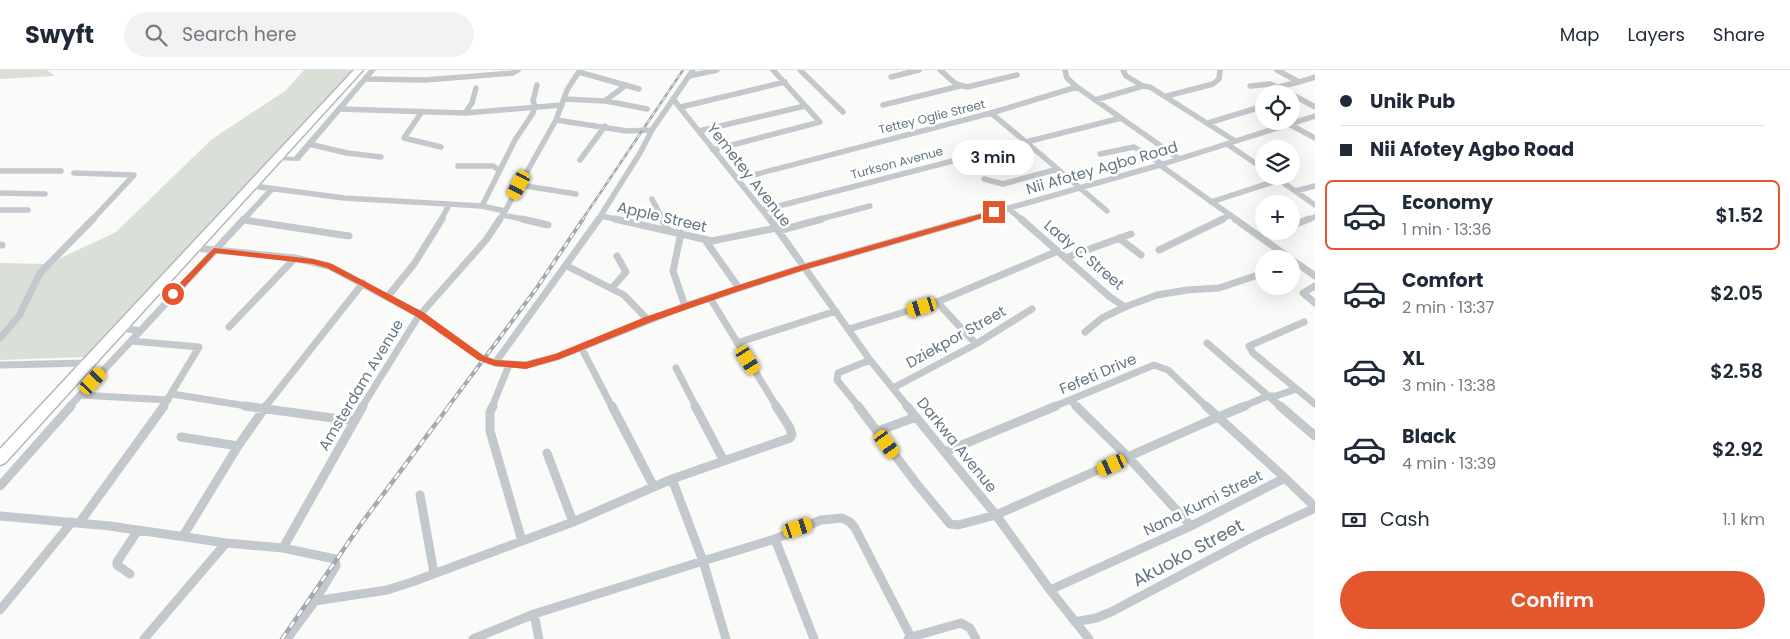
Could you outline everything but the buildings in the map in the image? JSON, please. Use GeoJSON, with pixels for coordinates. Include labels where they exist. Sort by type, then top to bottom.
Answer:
{"type":"FeatureCollection","features":[{"type":"Feature","properties":{"kind":"highway"},"geometry":{"type":"LineString","coordinates":[[0,459],[278,158],[362,75]]}},
{"type":"Feature","properties":{"kind":"street"},"geometry":{"type":"LineString","coordinates":[[278,158],[296,159],[339,109],[362,75],[372,70]]}},
{"type":"Feature","properties":{"kind":"street"},"geometry":{"type":"LineString","coordinates":[[362,75],[425,80],[513,73],[518,70]]}},
{"type":"Feature","properties":{"kind":"street"},"geometry":{"type":"LineString","coordinates":[[495,363],[567,266],[601,216],[652,130],[691,73],[717,70]]}},
{"type":"Feature","properties":{"kind":"street"},"geometry":{"type":"LineString","coordinates":[[713,150],[820,122],[773,70]]}},
{"type":"Feature","properties":{"kind":"street"},"geometry":{"type":"LineString","coordinates":[[800,70],[844,112]]}},
{"type":"Feature","properties":{"kind":"street"},"geometry":{"type":"LineString","coordinates":[[890,77],[919,70]]}},
{"type":"Feature","properties":{"kind":"street"},"geometry":{"type":"LineString","coordinates":[[941,70],[960,86],[972,89],[988,82],[1017,75]]}},
{"type":"Feature","properties":{"kind":"street"},"geometry":{"type":"LineString","coordinates":[[1065,70],[1068,80],[1178,158]]}},
{"type":"Feature","properties":{"kind":"street"},"geometry":{"type":"LineString","coordinates":[[1123,70],[1126,76],[1143,86]]}},
{"type":"Feature","properties":{"kind":"street"},"geometry":{"type":"LineString","coordinates":[[1167,96],[1213,84],[1220,79],[1220,70]]}},
{"type":"Feature","properties":{"kind":"street"},"geometry":{"type":"LineString","coordinates":[[1277,70],[1299,82]]}},
{"type":"Feature","properties":{"kind":"street"},"geometry":{"type":"LineString","coordinates":[[580,71],[639,89]]}},
{"type":"Feature","properties":{"kind":"street","name":"Amsterdam Avenue"},"geometry":{"type":"LineString","coordinates":[[284,548],[396,350],[420,314],[490,235],[504,213],[556,120],[567,90],[580,71]]}},
{"type":"Feature","properties":{"kind":"street"},"geometry":{"type":"LineString","coordinates":[[1286,85],[1315,77]]}},
{"type":"Feature","properties":{"kind":"street"},"geometry":{"type":"LineString","coordinates":[[681,107],[785,82]]}},
{"type":"Feature","properties":{"kind":"street"},"geometry":{"type":"LineString","coordinates":[[482,206],[514,140],[532,115],[537,85]]}},
{"type":"Feature","properties":{"kind":"street"},"geometry":{"type":"LineString","coordinates":[[606,101],[626,85]]}},
{"type":"Feature","properties":{"kind":"street"},"geometry":{"type":"LineString","coordinates":[[1260,85],[1273,85]]}},
{"type":"Feature","properties":{"kind":"street"},"geometry":{"type":"LineString","coordinates":[[883,105],[960,86]]}},
{"type":"Feature","properties":{"kind":"street"},"geometry":{"type":"LineString","coordinates":[[1095,100],[1143,86],[1152,87],[1235,141]]}},
{"type":"Feature","properties":{"kind":"street"},"geometry":{"type":"LineString","coordinates":[[1250,86],[1255,86]]}},
{"type":"Feature","properties":{"kind":"street","name":"Tettey Oglie Street"},"geometry":{"type":"LineString","coordinates":[[738,178],[991,113],[1077,87]]}},
{"type":"Feature","properties":{"kind":"street"},"geometry":{"type":"LineString","coordinates":[[465,113],[472,103],[476,88]]}},
{"type":"Feature","properties":{"kind":"street","name":"Yemetey Avenue"},"geometry":{"type":"LineString","coordinates":[[673,99],[763,210],[804,267]]}},
{"type":"Feature","properties":{"kind":"street"},"geometry":{"type":"LineString","coordinates":[[1300,99],[1315,107]]}},
{"type":"Feature","properties":{"kind":"street"},"geometry":{"type":"LineString","coordinates":[[339,109],[465,113],[563,102],[606,101],[647,109]]}},
{"type":"Feature","properties":{"kind":"street"},"geometry":{"type":"LineString","coordinates":[[699,132],[805,106]]}},
{"type":"Feature","properties":{"kind":"street"},"geometry":{"type":"LineString","coordinates":[[1208,123],[1255,109]]}},
{"type":"Feature","properties":{"kind":"street"},"geometry":{"type":"LineString","coordinates":[[421,113],[404,138],[440,147]]}},
{"type":"Feature","properties":{"kind":"street"},"geometry":{"type":"LineString","coordinates":[[991,113],[1108,211]]}},
{"type":"Feature","properties":{"kind":"street","name":"Nii Afotey Agbo Road"},"geometry":{"type":"LineString","coordinates":[[1300,121],[1315,116]]}},
{"type":"Feature","properties":{"kind":"street","name":"Turkson Avenue"},"geometry":{"type":"LineString","coordinates":[[763,210],[1120,118]]}},
{"type":"Feature","properties":{"kind":"street"},"geometry":{"type":"LineString","coordinates":[[556,120],[631,131],[652,130]]}},
{"type":"Feature","properties":{"kind":"street"},"geometry":{"type":"LineString","coordinates":[[580,160],[605,126]]}},
{"type":"Feature","properties":{"kind":"street","name":"Nii Afotey Agbo Road"},"geometry":{"type":"LineString","coordinates":[[195,248],[295,258],[329,266],[420,314],[481,358],[509,365],[536,364],[685,306],[804,267],[1161,165],[1270,130]]}},
{"type":"Feature","properties":{"kind":"street"},"geometry":{"type":"LineString","coordinates":[[1300,130],[1315,138]]}},
{"type":"Feature","properties":{"kind":"street"},"geometry":{"type":"LineString","coordinates":[[309,144],[333,150],[381,157]]}},
{"type":"Feature","properties":{"kind":"street"},"geometry":{"type":"LineString","coordinates":[[1226,144],[1255,163]]}},
{"type":"Feature","properties":{"kind":"street"},"geometry":{"type":"LineString","coordinates":[[1100,154],[1134,146],[1255,232]]}},
{"type":"Feature","properties":{"kind":"street"},"geometry":{"type":"LineString","coordinates":[[458,166],[493,166],[499,170]]}},
{"type":"Feature","properties":{"kind":"street"},"geometry":{"type":"LineString","coordinates":[[984,179],[1003,184],[1058,169]]}},
{"type":"Feature","properties":{"kind":"street"},"geometry":{"type":"LineString","coordinates":[[0,172],[61,171]]}},
{"type":"Feature","properties":{"kind":"street"},"geometry":{"type":"LineString","coordinates":[[0,338],[19,316],[40,273],[77,237],[134,175],[74,174]]}},
{"type":"Feature","properties":{"kind":"street"},"geometry":{"type":"LineString","coordinates":[[519,185],[576,194]]}},
{"type":"Feature","properties":{"kind":"street"},"geometry":{"type":"LineString","coordinates":[[1211,202],[1257,185]]}},
{"type":"Feature","properties":{"kind":"street"},"geometry":{"type":"LineString","coordinates":[[1287,185],[1315,204]]}},
{"type":"Feature","properties":{"kind":"street"},"geometry":{"type":"LineString","coordinates":[[253,186],[344,198],[482,206],[548,225]]}},
{"type":"Feature","properties":{"kind":"street"},"geometry":{"type":"LineString","coordinates":[[1295,190],[1315,186]]}},
{"type":"Feature","properties":{"kind":"street"},"geometry":{"type":"LineString","coordinates":[[0,486],[80,395],[272,189]]}},
{"type":"Feature","properties":{"kind":"street"},"geometry":{"type":"LineString","coordinates":[[0,193],[45,194]]}},
{"type":"Feature","properties":{"kind":"street"},"geometry":{"type":"LineString","coordinates":[[652,198],[668,230]]}},
{"type":"Feature","properties":{"kind":"street"},"geometry":{"type":"LineString","coordinates":[[388,296],[403,279],[426,246],[449,205]]}},
{"type":"Feature","properties":{"kind":"street","name":"Apple Street"},"geometry":{"type":"LineString","coordinates":[[601,216],[705,240],[729,239],[777,230],[870,206]]}},
{"type":"Feature","properties":{"kind":"street","name":"Lady C Street"},"geometry":{"type":"LineString","coordinates":[[1008,208],[1125,307],[1157,295],[1187,290],[1219,288],[1255,276]]}},
{"type":"Feature","properties":{"kind":"street"},"geometry":{"type":"LineString","coordinates":[[0,210],[28,210]]}},
{"type":"Feature","properties":{"kind":"street"},"geometry":{"type":"LineString","coordinates":[[1159,250],[1231,215]]}},
{"type":"Feature","properties":{"kind":"street"},"geometry":{"type":"LineString","coordinates":[[1300,223],[1315,217]]}},
{"type":"Feature","properties":{"kind":"street"},"geometry":{"type":"LineString","coordinates":[[244,220],[349,236]]}},
{"type":"Feature","properties":{"kind":"street"},"geometry":{"type":"LineString","coordinates":[[681,233],[673,271],[685,306]]}},
{"type":"Feature","properties":{"kind":"street"},"geometry":{"type":"LineString","coordinates":[[1065,258],[1131,234]]}},
{"type":"Feature","properties":{"kind":"street"},"geometry":{"type":"LineString","coordinates":[[1119,238],[1141,255]]}},
{"type":"Feature","properties":{"kind":"street"},"geometry":{"type":"LineString","coordinates":[[705,240],[739,288]]}},
{"type":"Feature","properties":{"kind":"street"},"geometry":{"type":"LineString","coordinates":[[1266,240],[1278,250]]}},
{"type":"Feature","properties":{"kind":"street"},"geometry":{"type":"LineString","coordinates":[[849,329],[937,302],[1058,251]]}},
{"type":"Feature","properties":{"kind":"street"},"geometry":{"type":"LineString","coordinates":[[612,288],[626,272],[617,256]]}},
{"type":"Feature","properties":{"kind":"street"},"geometry":{"type":"LineString","coordinates":[[228,327],[295,258]]}},
{"type":"Feature","properties":{"kind":"street"},"geometry":{"type":"LineString","coordinates":[[567,266],[630,299],[648,320]]}},
{"type":"Feature","properties":{"kind":"street"},"geometry":{"type":"LineString","coordinates":[[1300,266],[1314,275]]}},
{"type":"Feature","properties":{"kind":"street","name":"Darkwa Avenue"},"geometry":{"type":"LineString","coordinates":[[804,267],[870,360],[996,515],[1050,590],[1089,639]]}},
{"type":"Feature","properties":{"kind":"street"},"geometry":{"type":"LineString","coordinates":[[183,536],[238,446],[264,408],[363,283]]}},
{"type":"Feature","properties":{"kind":"street"},"geometry":{"type":"LineString","coordinates":[[1315,286],[1303,292],[1315,303]]}},
{"type":"Feature","properties":{"kind":"street"},"geometry":{"type":"LineString","coordinates":[[315,601],[387,590],[573,522],[672,480],[790,438],[792,435],[790,428],[710,298]]}},
{"type":"Feature","properties":{"kind":"street"},"geometry":{"type":"LineString","coordinates":[[937,302],[976,344]]}},
{"type":"Feature","properties":{"kind":"street"},"geometry":{"type":"LineString","coordinates":[[142,306],[159,309]]}},
{"type":"Feature","properties":{"kind":"street"},"geometry":{"type":"LineString","coordinates":[[1085,332],[1102,318],[1125,307]]}},
{"type":"Feature","properties":{"kind":"street","name":"Dziekpor Street"},"geometry":{"type":"LineString","coordinates":[[893,388],[976,344],[1032,309]]}},
{"type":"Feature","properties":{"kind":"street"},"geometry":{"type":"LineString","coordinates":[[737,343],[836,311]]}},
{"type":"Feature","properties":{"kind":"street"},"geometry":{"type":"LineString","coordinates":[[1304,322],[1250,346],[1253,352],[1315,404]]}},
{"type":"Feature","properties":{"kind":"street"},"geometry":{"type":"LineString","coordinates":[[122,328],[140,331]]}},
{"type":"Feature","properties":{"kind":"street"},"geometry":{"type":"LineString","coordinates":[[0,610],[76,522],[170,397],[199,346],[131,341]]}},
{"type":"Feature","properties":{"kind":"street"},"geometry":{"type":"LineString","coordinates":[[1207,343],[1315,436]]}},
{"type":"Feature","properties":{"kind":"street"},"geometry":{"type":"LineString","coordinates":[[581,348],[654,487]]}},
{"type":"Feature","properties":{"kind":"street"},"geometry":{"type":"LineString","coordinates":[[870,360],[838,373],[836,377],[916,484],[950,524],[958,525],[996,515],[1268,396],[1276,396],[1296,389]]}},
{"type":"Feature","properties":{"kind":"street"},"geometry":{"type":"LineString","coordinates":[[0,365],[87,363]]}},
{"type":"Feature","properties":{"kind":"street"},"geometry":{"type":"LineString","coordinates":[[509,365],[490,412],[490,431],[522,541]]}},
{"type":"Feature","properties":{"kind":"street","name":"Fefeti Drive"},"geometry":{"type":"LineString","coordinates":[[946,452],[1154,365],[1168,370],[1218,417]]}},
{"type":"Feature","properties":{"kind":"street"},"geometry":{"type":"LineString","coordinates":[[676,368],[724,461]]}},
{"type":"Feature","properties":{"kind":"street"},"geometry":{"type":"LineString","coordinates":[[80,395],[170,397],[264,408],[303,416],[355,421]]}},
{"type":"Feature","properties":{"kind":"street"},"geometry":{"type":"LineString","coordinates":[[1070,400],[1129,458],[1191,526]]}},
{"type":"Feature","properties":{"kind":"street"},"geometry":{"type":"LineString","coordinates":[[878,431],[916,416]]}},
{"type":"Feature","properties":{"kind":"street","name":"Nana Kumi Street"},"geometry":{"type":"LineString","coordinates":[[1050,590],[1191,526],[1285,478],[1218,417]]}},
{"type":"Feature","properties":{"kind":"street"},"geometry":{"type":"LineString","coordinates":[[180,437],[238,446]]}},
{"type":"Feature","properties":{"kind":"street"},"geometry":{"type":"LineString","coordinates":[[548,453],[573,522]]}},
{"type":"Feature","properties":{"kind":"street"},"geometry":{"type":"LineString","coordinates":[[1285,478],[1315,507]]}},
{"type":"Feature","properties":{"kind":"street"},"geometry":{"type":"LineString","coordinates":[[672,480],[703,561],[726,639]]}},
{"type":"Feature","properties":{"kind":"street"},"geometry":{"type":"LineString","coordinates":[[420,494],[434,573]]}},
{"type":"Feature","properties":{"kind":"street","name":"Akuoko Street"},"geometry":{"type":"LineString","coordinates":[[1075,622],[1096,618],[1110,612],[1315,507]]}},
{"type":"Feature","properties":{"kind":"street"},"geometry":{"type":"LineString","coordinates":[[0,516],[76,522],[226,543],[284,548],[335,559],[336,566],[315,601],[287,639]]}},
{"type":"Feature","properties":{"kind":"street"},"geometry":{"type":"LineString","coordinates":[[473,639],[534,614],[775,539],[821,520],[842,518],[850,522],[855,528],[910,638],[961,623],[970,628],[976,639]]}},
{"type":"Feature","properties":{"kind":"street"},"geometry":{"type":"LineString","coordinates":[[130,574],[118,565],[117,562],[138,530]]}},
{"type":"Feature","properties":{"kind":"street"},"geometry":{"type":"LineString","coordinates":[[775,539],[814,639]]}},
{"type":"Feature","properties":{"kind":"street"},"geometry":{"type":"LineString","coordinates":[[144,639],[226,543]]}},
{"type":"Feature","properties":{"kind":"street"},"geometry":{"type":"LineString","coordinates":[[534,614],[539,639]]}},
{"type":"Feature","properties":{"kind":"shaded area"},"geometry":{"type":"Polygon","coordinates":[[[0,70],[47,70],[55,76],[0,79],[0,70]]]}},
{"type":"Feature","properties":{"kind":"shaded area"},"geometry":{"type":"Polygon","coordinates":[[[304,70],[353,70],[85,357],[0,360],[0,263],[48,264],[116,232],[212,139],[285,91],[304,70]]]}},
{"type":"Feature","properties":{"kind":"railway"},"geometry":{"type":"LineString","coordinates":[[582,220],[683,70]]}},
{"type":"Feature","properties":{"kind":"railway"},"geometry":{"type":"LineString","coordinates":[[448,407],[536,289],[583,219]]}},
{"type":"Feature","properties":{"kind":"railway"},"geometry":{"type":"LineString","coordinates":[[282,639],[361,524],[449,406]]}},
{"type":"Feature","properties":{"kind":"route"},"geometry":{"type":"LineString","coordinates":[[173,294],[214,250],[313,261],[329,266],[420,314],[481,358],[495,363],[526,366],[581,348],[648,320],[739,288],[804,267],[994,212]]}}]}
